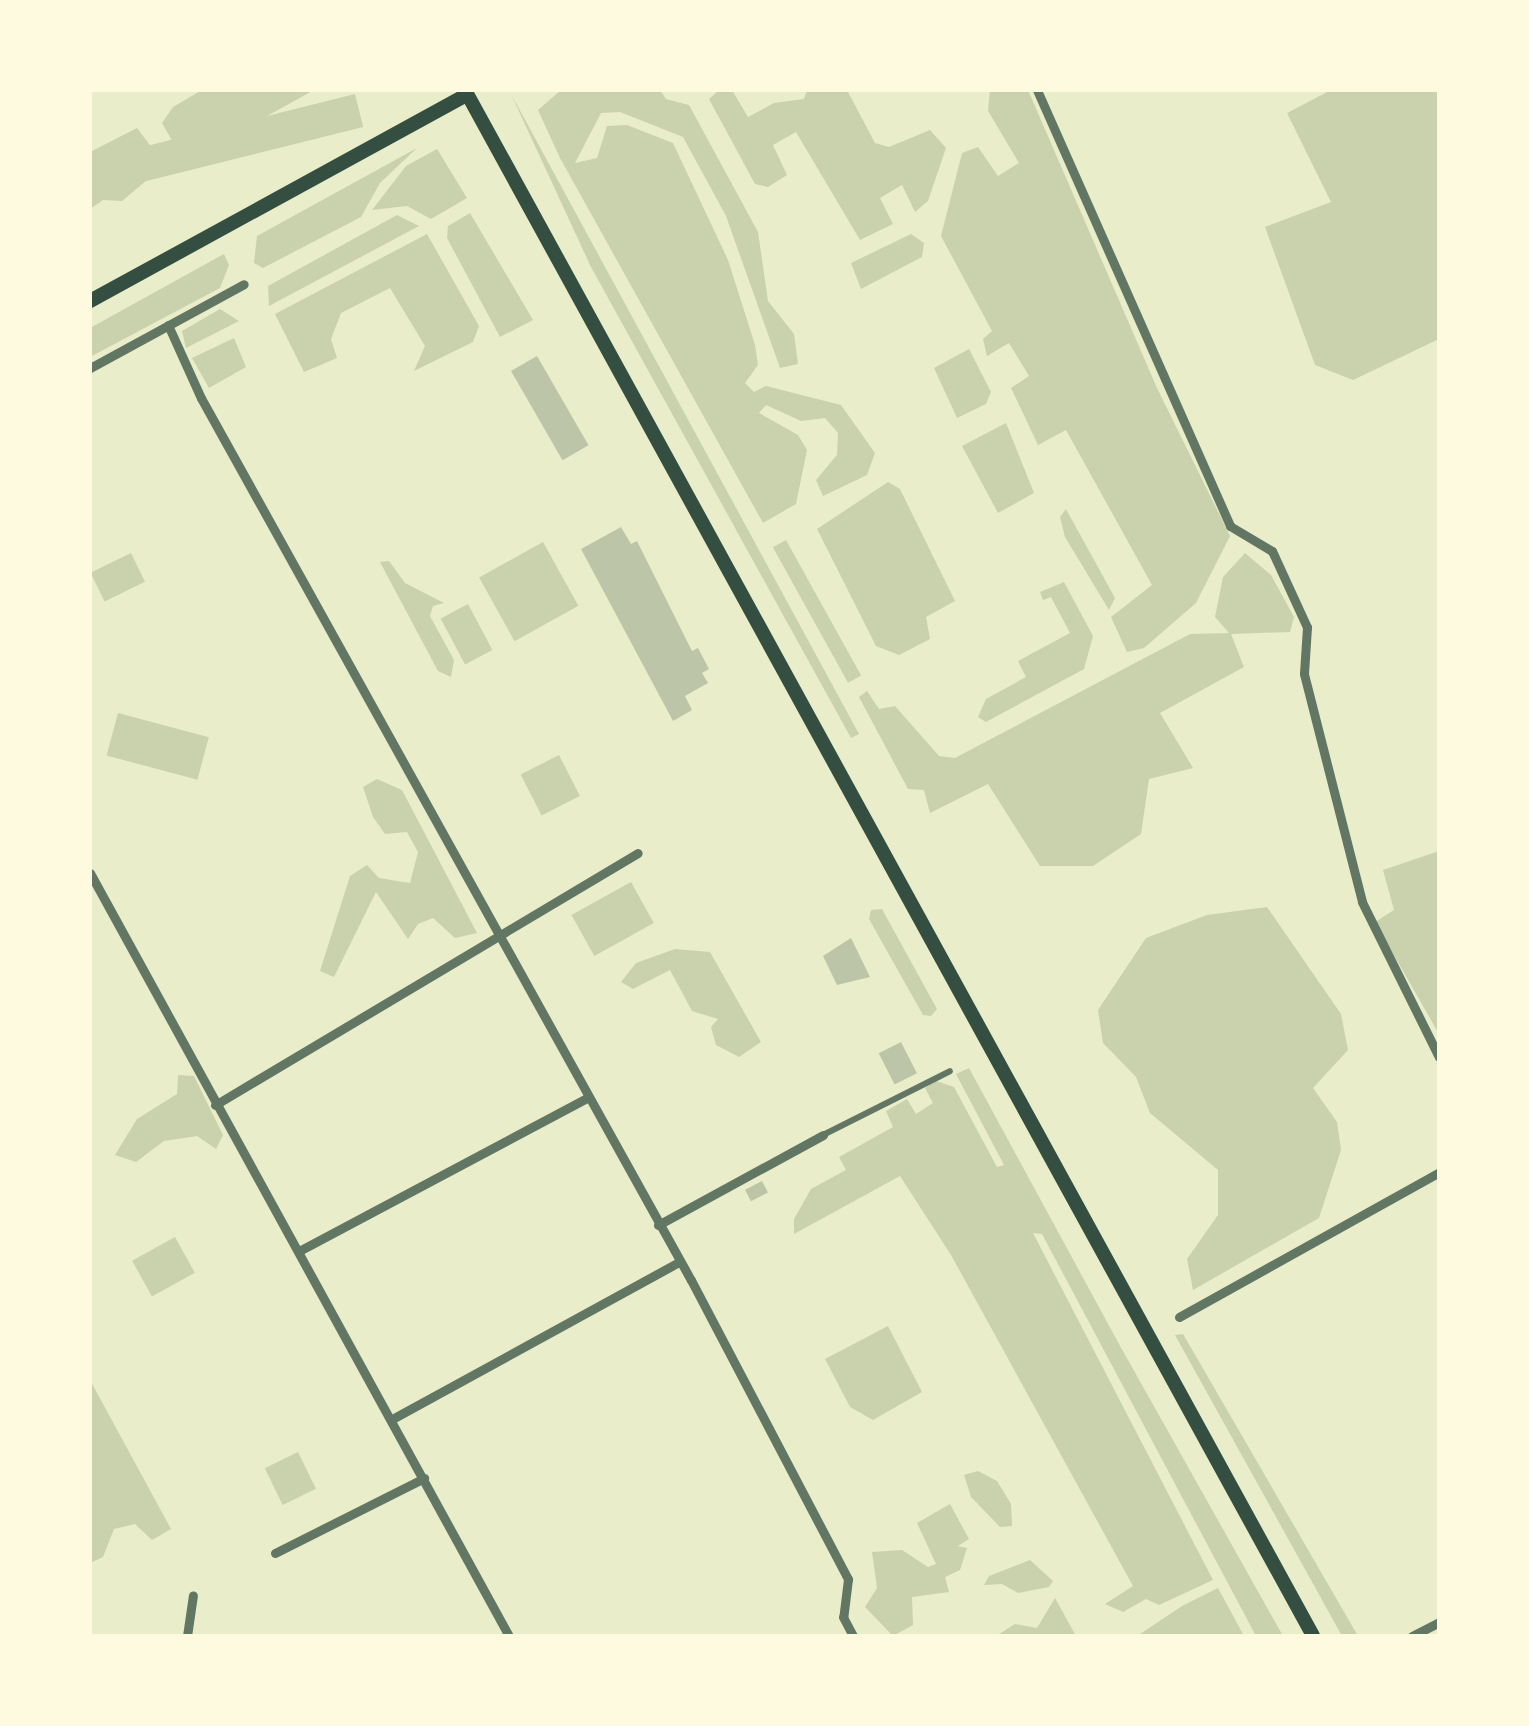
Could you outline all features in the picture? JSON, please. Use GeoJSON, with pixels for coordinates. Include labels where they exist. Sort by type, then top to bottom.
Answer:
{"type":"FeatureCollection","features":[{"type":"Feature","properties":{"kind":"main road"},"geometry":{"type":"LineString","coordinates":[[90,301],[470,92],[1313,1636]]}},
{"type":"Feature","properties":{"kind":"street"},"geometry":{"type":"LineString","coordinates":[[1037,90],[1230,526],[1272,552],[1308,627],[1304,674],[1362,902],[1439,1057]]}},
{"type":"Feature","properties":{"kind":"street"},"geometry":{"type":"LineString","coordinates":[[90,368],[244,284]]}},
{"type":"Feature","properties":{"kind":"street"},"geometry":{"type":"LineString","coordinates":[[168,325],[204,405],[679,1262],[848,1580],[843,1618],[853,1636]]}},
{"type":"Feature","properties":{"kind":"street"},"geometry":{"type":"LineString","coordinates":[[215,1105],[638,853]]}},
{"type":"Feature","properties":{"kind":"street"},"geometry":{"type":"LineString","coordinates":[[90,873],[215,1105],[394,1418],[509,1636]]}},
{"type":"Feature","properties":{"kind":"street"},"geometry":{"type":"LineString","coordinates":[[658,1224],[950,1071]]}},
{"type":"Feature","properties":{"kind":"street"},"geometry":{"type":"LineString","coordinates":[[299,1251],[586,1098]]}},
{"type":"Feature","properties":{"kind":"street"},"geometry":{"type":"LineString","coordinates":[[1179,1316],[1439,1172]]}},
{"type":"Feature","properties":{"kind":"street"},"geometry":{"type":"LineString","coordinates":[[394,1418],[679,1262]]}},
{"type":"Feature","properties":{"kind":"street"},"geometry":{"type":"LineString","coordinates":[[275,1553],[424,1478]]}},
{"type":"Feature","properties":{"kind":"street"},"geometry":{"type":"LineString","coordinates":[[188,1636],[193,1595]]}},
{"type":"Feature","properties":{"kind":"street"},"geometry":{"type":"LineString","coordinates":[[1412,1636],[1439,1622]]}},
{"type":"Feature","properties":{"kind":"green space"},"geometry":{"type":"Polygon","coordinates":[[[202,90],[314,90],[211,147],[193,136],[174,144],[162,123],[173,107],[202,90]]]}},
{"type":"Feature","properties":{"kind":"green space"},"geometry":{"type":"Polygon","coordinates":[[[561,90],[660,90],[666,99],[689,105],[758,232],[768,301],[794,334],[798,364],[780,368],[726,216],[683,137],[620,112],[601,113],[575,163],[597,158],[607,126],[627,125],[673,143],[728,260],[755,345],[758,365],[745,383],[754,392],[766,386],[841,405],[875,453],[867,475],[823,496],[816,480],[837,455],[838,433],[825,418],[801,421],[766,405],[759,413],[798,435],[807,450],[796,504],[763,523],[560,158],[538,110],[561,90]]]}},
{"type":"Feature","properties":{"kind":"green space"},"geometry":{"type":"Polygon","coordinates":[[[719,90],[732,90],[748,117],[774,103],[804,99],[807,90],[847,90],[875,143],[889,147],[930,130],[946,148],[928,201],[915,212],[902,185],[880,198],[893,224],[860,240],[796,132],[773,145],[787,175],[768,187],[755,184],[709,99],[719,90]]]}},
{"type":"Feature","properties":{"kind":"green space"},"geometry":{"type":"Polygon","coordinates":[[[990,90],[1028,90],[1157,388],[1230,536],[1196,603],[1144,648],[1127,652],[1111,617],[1152,585],[1066,430],[1038,445],[1011,388],[1029,376],[1009,343],[987,356],[983,339],[992,331],[941,236],[962,153],[978,147],[998,176],[1019,163],[988,111],[990,90]]]}},
{"type":"Feature","properties":{"kind":"green space"},"geometry":{"type":"Polygon","coordinates":[[[1331,90],[1439,90],[1439,339],[1353,380],[1315,365],[1265,227],[1331,202],[1287,113],[1331,90]]]}},
{"type":"Feature","properties":{"kind":"green space"},"geometry":{"type":"Polygon","coordinates":[[[355,94],[363,127],[90,195],[90,160],[355,94]]]}},
{"type":"Feature","properties":{"kind":"green space"},"geometry":{"type":"Polygon","coordinates":[[[511,94],[859,734],[851,738],[591,267],[511,94]]]}},
{"type":"Feature","properties":{"kind":"green space"},"geometry":{"type":"Polygon","coordinates":[[[137,128],[165,165],[122,201],[103,200],[90,209],[90,152],[137,128]]]}},
{"type":"Feature","properties":{"kind":"green space"},"geometry":{"type":"Polygon","coordinates":[[[417,148],[380,183],[361,217],[263,268],[254,263],[257,236],[417,148]]]}},
{"type":"Feature","properties":{"kind":"green space"},"geometry":{"type":"Polygon","coordinates":[[[437,149],[467,198],[431,219],[407,206],[372,210],[406,166],[437,149]]]}},
{"type":"Feature","properties":{"kind":"green space"},"geometry":{"type":"Polygon","coordinates":[[[470,213],[533,320],[500,337],[447,238],[448,226],[470,213]]]}},
{"type":"Feature","properties":{"kind":"green space"},"geometry":{"type":"Polygon","coordinates":[[[397,215],[419,226],[269,306],[268,286],[397,215]]]}},
{"type":"Feature","properties":{"kind":"green space"},"geometry":{"type":"Polygon","coordinates":[[[427,234],[479,326],[473,342],[414,371],[425,346],[390,288],[341,313],[331,339],[337,358],[304,372],[275,314],[427,234]]]}},
{"type":"Feature","properties":{"kind":"green space"},"geometry":{"type":"Polygon","coordinates":[[[911,234],[924,243],[922,257],[861,289],[851,263],[911,234]]]}},
{"type":"Feature","properties":{"kind":"green space"},"geometry":{"type":"Polygon","coordinates":[[[224,254],[229,265],[220,288],[90,357],[90,328],[224,254]]]}},
{"type":"Feature","properties":{"kind":"green space"},"geometry":{"type":"Polygon","coordinates":[[[220,309],[239,321],[186,348],[182,331],[220,309]]]}},
{"type":"Feature","properties":{"kind":"green space"},"geometry":{"type":"Polygon","coordinates":[[[234,338],[246,367],[209,388],[192,358],[234,338]]]}},
{"type":"Feature","properties":{"kind":"green space"},"geometry":{"type":"Polygon","coordinates":[[[969,349],[991,392],[986,404],[957,418],[934,368],[969,349]]]}},
{"type":"Feature","properties":{"kind":"green space"},"geometry":{"type":"Polygon","coordinates":[[[1006,423],[1034,493],[998,513],[962,446],[1006,423]]]}},
{"type":"Feature","properties":{"kind":"green space"},"geometry":{"type":"Polygon","coordinates":[[[888,482],[900,489],[955,601],[926,617],[930,639],[899,655],[876,646],[817,529],[888,482]]]}},
{"type":"Feature","properties":{"kind":"green space"},"geometry":{"type":"Polygon","coordinates":[[[1066,509],[1115,598],[1109,610],[1065,537],[1060,517],[1066,509]]]}},
{"type":"Feature","properties":{"kind":"green space"},"geometry":{"type":"Polygon","coordinates":[[[786,540],[861,676],[848,683],[773,547],[786,540]]]}},
{"type":"Feature","properties":{"kind":"green space"},"geometry":{"type":"Polygon","coordinates":[[[543,542],[578,606],[515,641],[479,577],[543,542]]]}},
{"type":"Feature","properties":{"kind":"green space"},"geometry":{"type":"Polygon","coordinates":[[[131,553],[145,582],[105,601],[91,573],[131,553]]]}},
{"type":"Feature","properties":{"kind":"green space"},"geometry":{"type":"Polygon","coordinates":[[[1245,553],[1271,575],[1294,617],[1290,632],[1231,634],[1244,667],[1160,713],[1193,768],[1149,779],[1141,834],[1093,866],[1040,866],[988,784],[930,813],[924,790],[908,789],[859,697],[867,691],[879,709],[895,706],[939,756],[955,758],[1190,634],[1229,633],[1215,617],[1223,577],[1245,553]]]}},
{"type":"Feature","properties":{"kind":"green space"},"geometry":{"type":"Polygon","coordinates":[[[389,561],[405,583],[444,603],[433,606],[430,616],[454,660],[451,677],[438,671],[380,562],[389,561]]]}},
{"type":"Feature","properties":{"kind":"green space"},"geometry":{"type":"Polygon","coordinates":[[[1064,582],[1093,636],[1084,669],[986,722],[978,717],[986,699],[1026,677],[1018,661],[1070,633],[1051,597],[1043,600],[1040,592],[1064,582]]]}},
{"type":"Feature","properties":{"kind":"green space"},"geometry":{"type":"Polygon","coordinates":[[[468,604],[492,650],[465,664],[441,619],[468,604]]]}},
{"type":"Feature","properties":{"kind":"green space"},"geometry":{"type":"Polygon","coordinates":[[[118,713],[209,737],[197,780],[107,756],[118,713]]]}},
{"type":"Feature","properties":{"kind":"green space"},"geometry":{"type":"Polygon","coordinates":[[[559,755],[580,796],[542,816],[521,775],[559,755]]]}},
{"type":"Feature","properties":{"kind":"green space"},"geometry":{"type":"Polygon","coordinates":[[[377,779],[402,790],[477,933],[455,938],[433,918],[418,924],[408,939],[376,892],[334,977],[320,971],[350,876],[367,865],[379,878],[410,883],[418,852],[407,832],[385,834],[373,817],[363,787],[377,779]]]}},
{"type":"Feature","properties":{"kind":"green space"},"geometry":{"type":"Polygon","coordinates":[[[1439,851],[1439,1034],[1375,922],[1394,910],[1383,870],[1439,851]]]}},
{"type":"Feature","properties":{"kind":"green space"},"geometry":{"type":"Polygon","coordinates":[[[631,882],[654,923],[594,956],[572,915],[631,882]]]}},
{"type":"Feature","properties":{"kind":"green space"},"geometry":{"type":"Polygon","coordinates":[[[1267,907],[1341,1014],[1348,1050],[1313,1088],[1337,1122],[1341,1150],[1319,1218],[1193,1290],[1187,1259],[1218,1215],[1218,1170],[1150,1113],[1136,1077],[1103,1043],[1098,1010],[1146,938],[1207,915],[1267,907]]]}},
{"type":"Feature","properties":{"kind":"green space"},"geometry":{"type":"Polygon","coordinates":[[[882,909],[937,1009],[931,1016],[923,1015],[869,919],[871,910],[882,909]]]}},
{"type":"Feature","properties":{"kind":"green space"},"geometry":{"type":"Polygon","coordinates":[[[675,949],[710,952],[761,1042],[739,1057],[716,1045],[711,1027],[718,1019],[692,1011],[670,970],[633,989],[621,982],[636,963],[675,949]]]}},
{"type":"Feature","properties":{"kind":"green space"},"geometry":{"type":"Polygon","coordinates":[[[969,1068],[1283,1636],[1256,1636],[1042,1234],[1033,1233],[1213,1580],[1159,1605],[1146,1599],[1123,1612],[1105,1604],[1133,1586],[951,1255],[900,1176],[794,1234],[794,1219],[811,1189],[846,1170],[839,1157],[893,1127],[886,1111],[907,1099],[916,1114],[933,1103],[925,1088],[936,1081],[954,1087],[997,1167],[1004,1165],[956,1074],[969,1068]]]}},
{"type":"Feature","properties":{"kind":"green space"},"geometry":{"type":"Polygon","coordinates":[[[178,1075],[194,1076],[223,1135],[216,1149],[197,1136],[164,1141],[136,1162],[115,1155],[137,1119],[177,1094],[178,1075]]]}},
{"type":"Feature","properties":{"kind":"green space"},"geometry":{"type":"Polygon","coordinates":[[[175,1237],[195,1273],[152,1297],[132,1261],[175,1237]]]}},
{"type":"Feature","properties":{"kind":"green space"},"geometry":{"type":"Polygon","coordinates":[[[888,1326],[922,1392],[873,1420],[850,1407],[825,1359],[888,1326]]]}},
{"type":"Feature","properties":{"kind":"green space"},"geometry":{"type":"Polygon","coordinates":[[[1183,1334],[1358,1636],[1342,1636],[1175,1335],[1183,1334]]]}},
{"type":"Feature","properties":{"kind":"green space"},"geometry":{"type":"Polygon","coordinates":[[[90,1380],[171,1529],[152,1540],[135,1524],[114,1529],[103,1557],[90,1563],[90,1380]]]}},
{"type":"Feature","properties":{"kind":"green space"},"geometry":{"type":"Polygon","coordinates":[[[298,1452],[316,1489],[283,1505],[265,1468],[298,1452]]]}},
{"type":"Feature","properties":{"kind":"green space"},"geometry":{"type":"Polygon","coordinates":[[[978,1471],[997,1481],[1011,1504],[1012,1526],[1000,1527],[971,1497],[964,1475],[978,1471]]]}},
{"type":"Feature","properties":{"kind":"green space"},"geometry":{"type":"Polygon","coordinates":[[[950,1504],[969,1539],[958,1546],[967,1548],[960,1570],[945,1577],[949,1592],[912,1597],[913,1625],[893,1636],[865,1607],[877,1588],[872,1552],[902,1550],[928,1567],[936,1564],[917,1523],[950,1504]]]}},
{"type":"Feature","properties":{"kind":"green space"},"geometry":{"type":"Polygon","coordinates":[[[1030,1560],[1053,1581],[1049,1587],[1018,1593],[1002,1584],[984,1585],[989,1576],[1030,1560]]]}},
{"type":"Feature","properties":{"kind":"green space"},"geometry":{"type":"Polygon","coordinates":[[[1218,1588],[1244,1636],[1137,1636],[1182,1606],[1218,1588]]]}},
{"type":"Feature","properties":{"kind":"green space"},"geometry":{"type":"Polygon","coordinates":[[[1055,1598],[1076,1636],[996,1636],[1015,1624],[1037,1628],[1055,1598]]]}},
{"type":"Feature","properties":{"kind":"building"},"geometry":{"type":"Polygon","coordinates":[[[537,356],[588,445],[563,460],[511,371],[537,356]]]}},
{"type":"Feature","properties":{"kind":"building"},"geometry":{"type":"Polygon","coordinates":[[[621,527],[631,544],[637,541],[692,651],[698,648],[709,669],[702,673],[708,683],[685,696],[692,710],[673,721],[581,549],[621,527]]]}},
{"type":"Feature","properties":{"kind":"building"},"geometry":{"type":"Polygon","coordinates":[[[851,938],[870,977],[837,985],[823,956],[851,938]]]}},
{"type":"Feature","properties":{"kind":"building"},"geometry":{"type":"Polygon","coordinates":[[[901,1042],[917,1073],[895,1085],[879,1053],[901,1042]]]}},
{"type":"Feature","properties":{"kind":"building"},"geometry":{"type":"Polygon","coordinates":[[[762,1181],[768,1193],[751,1201],[745,1190],[762,1181]]]}}]}
